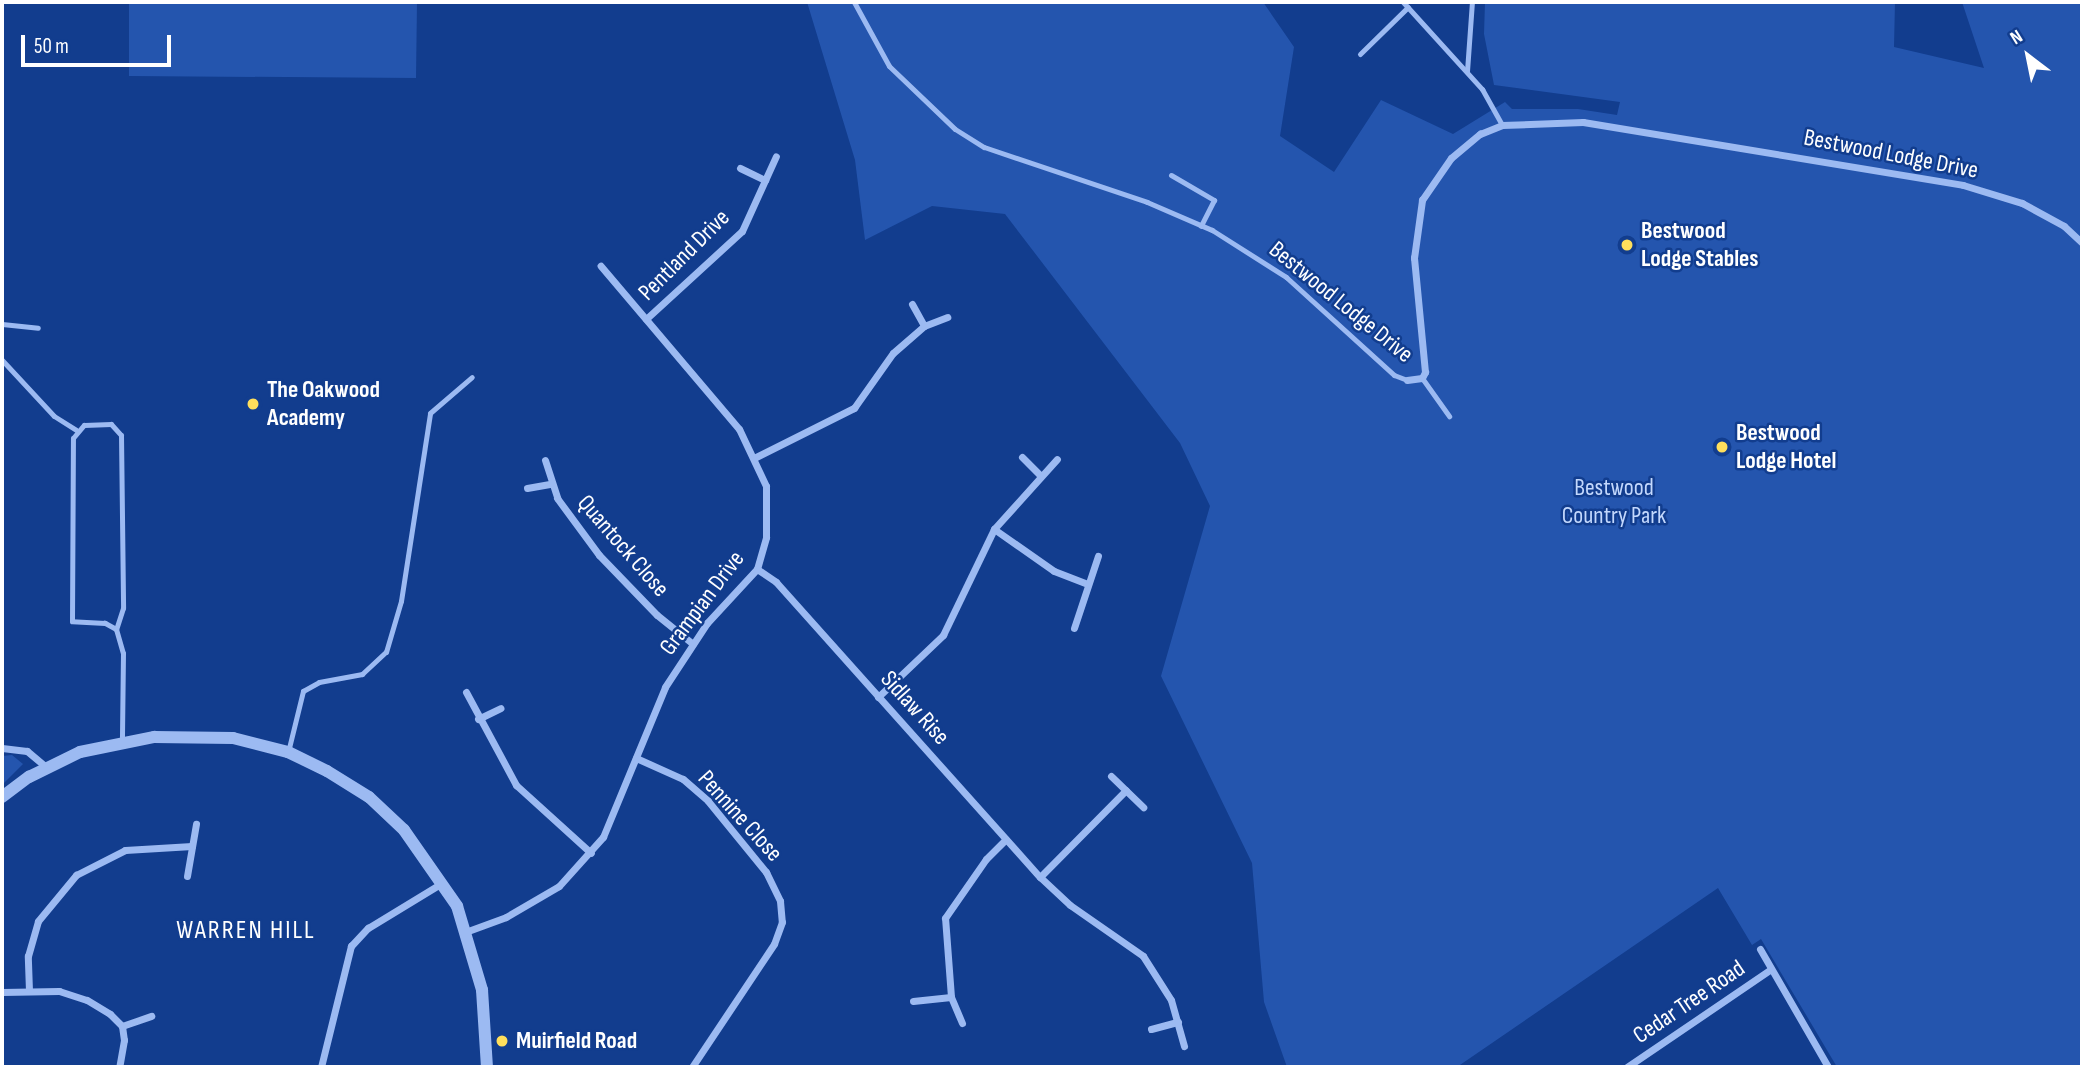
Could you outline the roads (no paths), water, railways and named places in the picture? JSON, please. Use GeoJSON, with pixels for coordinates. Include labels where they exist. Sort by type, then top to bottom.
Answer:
{"type":"FeatureCollection","features":[{"type":"Feature","properties":{"kind":"street","name":"Bestwood Lodge Drive"},"geometry":{"type":"LineString","coordinates":[[1407,380],[1422,378],[1425,356],[1414,258],[1423,200],[1451,159],[1480,134],[1502,125],[1555,120],[1609,125],[1963,185],[2022,203],[2064,226],[2082,243]]}},
{"type":"Feature","properties":{"kind":"street","name":"Pentland Drive"},"geometry":{"type":"LineString","coordinates":[[646,319],[742,231],[776,156]]}},
{"type":"Feature","properties":{"kind":"street"},"geometry":{"type":"LineString","coordinates":[[740,169],[765,180]]}},
{"type":"Feature","properties":{"kind":"street","name":"Grampian Drive"},"geometry":{"type":"LineString","coordinates":[[468,932],[541,898],[591,853],[615,817],[665,687],[692,643],[757,569],[769,504],[756,457],[725,410],[601,266]]}},
{"type":"Feature","properties":{"kind":"street"},"geometry":{"type":"LineString","coordinates":[[912,304],[924,326]]}},
{"type":"Feature","properties":{"kind":"street"},"geometry":{"type":"LineString","coordinates":[[756,457],[854,408],[892,353],[924,326],[947,317]]}},
{"type":"Feature","properties":{"kind":"street"},"geometry":{"type":"LineString","coordinates":[[1022,457],[1040,475]]}},
{"type":"Feature","properties":{"kind":"street"},"geometry":{"type":"LineString","coordinates":[[878,696],[943,635],[994,529],[1057,459]]}},
{"type":"Feature","properties":{"kind":"street","name":"Quantock Close"},"geometry":{"type":"LineString","coordinates":[[545,460],[550,484],[599,555],[657,615],[692,643]]}},
{"type":"Feature","properties":{"kind":"street"},"geometry":{"type":"LineString","coordinates":[[527,488],[550,484]]}},
{"type":"Feature","properties":{"kind":"street"},"geometry":{"type":"LineString","coordinates":[[994,529],[1054,571],[1088,584]]}},
{"type":"Feature","properties":{"kind":"street"},"geometry":{"type":"LineString","coordinates":[[1074,628],[1098,556]]}},
{"type":"Feature","properties":{"kind":"street","name":"Sidlaw Rise"},"geometry":{"type":"LineString","coordinates":[[757,569],[776,582],[1040,877],[1070,905],[1143,956],[1163,984],[1184,1046]]}},
{"type":"Feature","properties":{"kind":"street"},"geometry":{"type":"LineString","coordinates":[[466,692],[478,719],[516,785],[591,853]]}},
{"type":"Feature","properties":{"kind":"street"},"geometry":{"type":"LineString","coordinates":[[478,719],[501,708]]}},
{"type":"Feature","properties":{"kind":"street"},"geometry":{"type":"LineString","coordinates":[[2,797],[46,767],[122,741],[208,736],[288,752],[369,797],[404,830],[443,882],[468,932],[482,990],[487,1067]]}},
{"type":"Feature","properties":{"kind":"street"},"geometry":{"type":"LineString","coordinates":[[2,748],[27,751],[46,767]]}},
{"type":"Feature","properties":{"kind":"street","name":"Pennine Close"},"geometry":{"type":"LineString","coordinates":[[636,758],[683,779],[708,801],[772,880],[781,912],[775,944],[692,1067]]}},
{"type":"Feature","properties":{"kind":"street"},"geometry":{"type":"LineString","coordinates":[[1111,776],[1143,807]]}},
{"type":"Feature","properties":{"kind":"street"},"geometry":{"type":"LineString","coordinates":[[1040,877],[1126,790]]}},
{"type":"Feature","properties":{"kind":"street"},"geometry":{"type":"LineString","coordinates":[[187,876],[196,824]]}},
{"type":"Feature","properties":{"kind":"street"},"geometry":{"type":"LineString","coordinates":[[962,1023],[951,997],[944,918],[986,859],[1006,839]]}},
{"type":"Feature","properties":{"kind":"street"},"geometry":{"type":"LineString","coordinates":[[29,991],[32,937],[49,903],[69,882],[93,864],[125,850],[192,846]]}},
{"type":"Feature","properties":{"kind":"street"},"geometry":{"type":"LineString","coordinates":[[321,1067],[351,946],[368,928],[443,882]]}},
{"type":"Feature","properties":{"kind":"street","name":"Cedar Tree Road"},"geometry":{"type":"LineString","coordinates":[[1760,949],[1828,1067]]}},
{"type":"Feature","properties":{"kind":"street","name":"Cedar Tree Road"},"geometry":{"type":"LineString","coordinates":[[1627,1067],[1772,969]]}},
{"type":"Feature","properties":{"kind":"street"},"geometry":{"type":"LineString","coordinates":[[2,992],[59,991],[87,1000],[122,1026],[124,1040],[119,1067]]}},
{"type":"Feature","properties":{"kind":"street"},"geometry":{"type":"LineString","coordinates":[[913,1001],[951,997]]}},
{"type":"Feature","properties":{"kind":"street"},"geometry":{"type":"LineString","coordinates":[[122,1026],[151,1016]]}},
{"type":"Feature","properties":{"kind":"street"},"geometry":{"type":"LineString","coordinates":[[1151,1029],[1178,1022]]}},
{"type":"Feature","properties":{"kind":"lane","name":"Bestwood Lodge Drive"},"geometry":{"type":"LineString","coordinates":[[854,2],[889,66],[955,129],[984,147],[1147,202],[1201,226],[1286,277],[1394,375],[1407,380]]}},
{"type":"Feature","properties":{"kind":"lane"},"geometry":{"type":"LineString","coordinates":[[1467,71],[1472,2]]}},
{"type":"Feature","properties":{"kind":"lane"},"geometry":{"type":"LineString","coordinates":[[1360,54],[1405,4],[1467,71],[1502,125]]}},
{"type":"Feature","properties":{"kind":"lane"},"geometry":{"type":"LineString","coordinates":[[1171,175],[1214,200],[1201,226]]}},
{"type":"Feature","properties":{"kind":"lane"},"geometry":{"type":"LineString","coordinates":[[2,324],[38,328]]}},
{"type":"Feature","properties":{"kind":"lane"},"geometry":{"type":"LineString","coordinates":[[2,360],[54,415],[76,430]]}},
{"type":"Feature","properties":{"kind":"lane"},"geometry":{"type":"LineString","coordinates":[[288,752],[303,691],[319,681],[362,674],[386,652],[401,601],[430,413],[472,377]]}},
{"type":"Feature","properties":{"kind":"lane"},"geometry":{"type":"LineString","coordinates":[[1422,378],[1449,416]]}},
{"type":"Feature","properties":{"kind":"lane"},"geometry":{"type":"LineString","coordinates":[[76,430],[84,425],[111,424],[121,435],[122,608],[116,629],[122,653],[122,741]]}},
{"type":"Feature","properties":{"kind":"lane"},"geometry":{"type":"LineString","coordinates":[[76,430],[72,621],[105,623],[116,629]]}},
{"type":"Feature","properties":{"kind":"place","name":"Bestwood Lodge Stables"},"geometry":{"type":"Point","coordinates":[1627,245]}},
{"type":"Feature","properties":{"kind":"place","name":"The Oakwood Academy"},"geometry":{"type":"Point","coordinates":[253,404]}},
{"type":"Feature","properties":{"kind":"place","name":"Bestwood Lodge Hotel"},"geometry":{"type":"Point","coordinates":[1722,447]}},
{"type":"Feature","properties":{"kind":"place","name":"Muirfield Road"},"geometry":{"type":"Point","coordinates":[502,1041]}},
{"type":"Feature","properties":{"kind":"district","name":"WARREN HILL"},"geometry":{"type":"Point","coordinates":[246,931]}},
{"type":"Feature","properties":{"kind":"park label","name":"Bestwood Country Park"},"geometry":{"type":"Point","coordinates":[1614,502]}}]}
